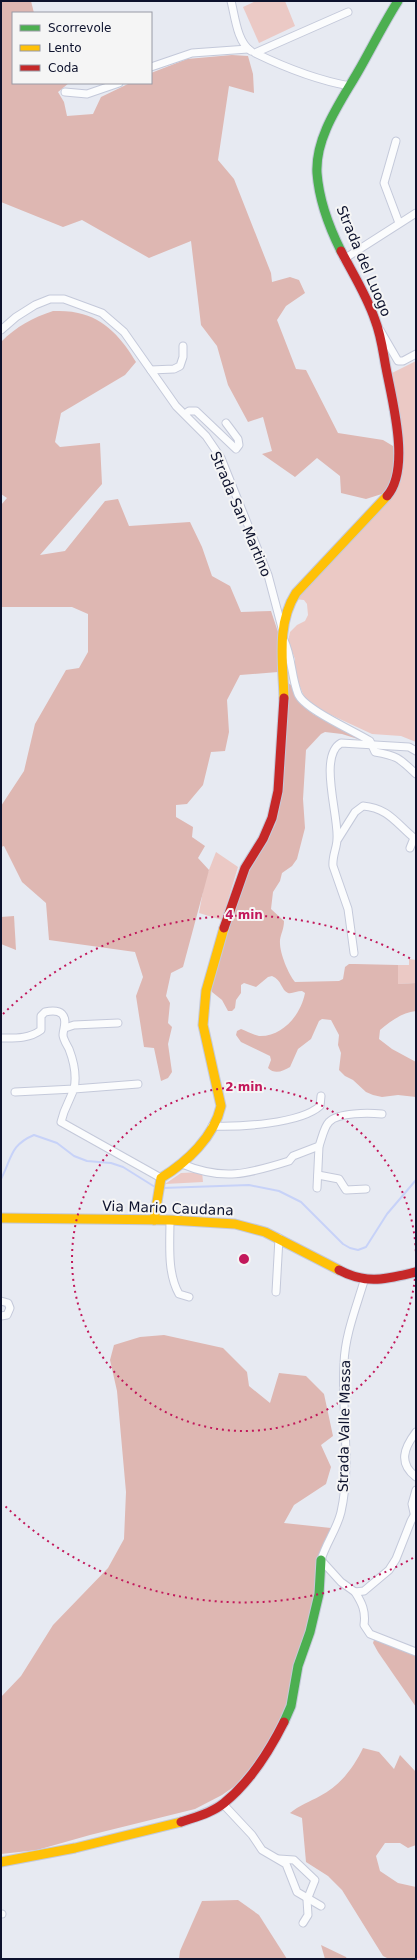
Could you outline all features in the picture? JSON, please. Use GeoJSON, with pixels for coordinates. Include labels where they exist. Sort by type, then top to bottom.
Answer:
{"type":"FeatureCollection","features":[{"type":"Feature","properties":{"kind":"street"},"geometry":{"type":"LineString","coordinates":[[231,1],[241,36],[248,49],[301,74],[320,80],[350,86]]}},
{"type":"Feature","properties":{"kind":"street","name":"Strada del Luogo"},"geometry":{"type":"LineString","coordinates":[[159,1185],[182,1164],[219,1118],[221,1106],[203,1025],[206,991],[223,932],[245,868],[268,830],[278,791],[284,714],[282,632],[288,605],[296,593],[389,494],[396,479],[398,467],[397,430],[376,322],[344,259],[333,232],[321,194],[318,172],[319,156],[327,131],[350,86],[398,1]]}},
{"type":"Feature","properties":{"kind":"street"},"geometry":{"type":"LineString","coordinates":[[255,53],[348,12]]}},
{"type":"Feature","properties":{"kind":"street"},"geometry":{"type":"LineString","coordinates":[[152,67],[192,54],[248,49]]}},
{"type":"Feature","properties":{"kind":"street"},"geometry":{"type":"LineString","coordinates":[[64,92],[87,94],[116,84]]}},
{"type":"Feature","properties":{"kind":"street"},"geometry":{"type":"LineString","coordinates":[[396,141],[384,183],[399,223]]}},
{"type":"Feature","properties":{"kind":"street"},"geometry":{"type":"LineString","coordinates":[[344,259],[416,212]]}},
{"type":"Feature","properties":{"kind":"street","name":"Strada San Martino"},"geometry":{"type":"LineString","coordinates":[[1,330],[16,317],[35,305],[50,300],[64,299],[102,313],[130,339],[176,406],[206,436],[221,458],[268,575],[289,654],[296,689],[303,702],[370,741],[375,752],[394,755],[401,759],[416,774]]}},
{"type":"Feature","properties":{"kind":"street"},"geometry":{"type":"LineString","coordinates":[[376,322],[398,361],[403,361],[416,354]]}},
{"type":"Feature","properties":{"kind":"street"},"geometry":{"type":"LineString","coordinates":[[151,370],[174,369],[180,366],[183,357],[183,346]]}},
{"type":"Feature","properties":{"kind":"street"},"geometry":{"type":"LineString","coordinates":[[185,414],[189,411],[196,411],[236,449],[239,445],[238,439],[226,423]]}},
{"type":"Feature","properties":{"kind":"street"},"geometry":{"type":"LineString","coordinates":[[338,839],[330,767],[333,749],[340,743],[358,743],[409,747],[416,751]]}},
{"type":"Feature","properties":{"kind":"street"},"geometry":{"type":"LineString","coordinates":[[354,952],[348,909],[333,866],[332,858],[338,839],[355,812],[363,806],[376,807],[386,813],[414,838],[410,848]]}},
{"type":"Feature","properties":{"kind":"street"},"geometry":{"type":"LineString","coordinates":[[1,1038],[22,1038],[36,1034],[41,1030],[41,1016],[44,1012],[55,1011],[64,1016],[65,1028],[63,1036],[74,1065],[76,1079],[74,1089],[61,1122],[159,1185],[154,1220]]}},
{"type":"Feature","properties":{"kind":"street"},"geometry":{"type":"LineString","coordinates":[[65,1028],[74,1025],[118,1023]]}},
{"type":"Feature","properties":{"kind":"street"},"geometry":{"type":"LineString","coordinates":[[15,1092],[138,1084]]}},
{"type":"Feature","properties":{"kind":"street"},"geometry":{"type":"LineString","coordinates":[[212,1126],[255,1124],[301,1117],[313,1112],[320,1106],[321,1096]]}},
{"type":"Feature","properties":{"kind":"street"},"geometry":{"type":"LineString","coordinates":[[317,1188],[320,1146],[329,1122],[337,1117],[371,1113],[382,1114]]}},
{"type":"Feature","properties":{"kind":"street"},"geometry":{"type":"LineString","coordinates":[[182,1164],[195,1170],[226,1175],[243,1174],[289,1161],[293,1156],[320,1146]]}},
{"type":"Feature","properties":{"kind":"street"},"geometry":{"type":"LineString","coordinates":[[318,1175],[340,1179],[346,1190],[366,1189]]}},
{"type":"Feature","properties":{"kind":"street","name":"Via Mario Caudana"},"geometry":{"type":"LineString","coordinates":[[1,1218],[170,1220],[235,1224],[252,1228],[279,1238],[350,1276],[364,1281],[382,1280],[416,1272]]}},
{"type":"Feature","properties":{"kind":"street"},"geometry":{"type":"LineString","coordinates":[[170,1220],[173,1283],[179,1294],[189,1297]]}},
{"type":"Feature","properties":{"kind":"street"},"geometry":{"type":"LineString","coordinates":[[276,1292],[279,1238]]}},
{"type":"Feature","properties":{"kind":"street","name":"Strada Valle Massa"},"geometry":{"type":"LineString","coordinates":[[321,1560],[341,1513],[346,1457],[343,1392],[344,1362],[350,1323],[364,1281]]}},
{"type":"Feature","properties":{"kind":"street"},"geometry":{"type":"LineString","coordinates":[[1,1301],[8,1303],[10,1308],[7,1315],[1,1316]]}},
{"type":"Feature","properties":{"kind":"street"},"geometry":{"type":"LineString","coordinates":[[416,1432],[407,1445],[403,1457],[406,1465],[416,1477]]}},
{"type":"Feature","properties":{"kind":"street"},"geometry":{"type":"LineString","coordinates":[[355,1592],[364,1591],[389,1570],[396,1559],[415,1512],[412,1504],[416,1490]]}},
{"type":"Feature","properties":{"kind":"street"},"geometry":{"type":"LineString","coordinates":[[321,1560],[341,1582],[355,1592],[362,1603],[365,1614],[364,1624],[370,1634],[416,1652]]}},
{"type":"Feature","properties":{"kind":"street"},"geometry":{"type":"LineString","coordinates":[[1,1862],[75,1848],[160,1828],[203,1814],[223,1804],[254,1772],[274,1742],[291,1706],[298,1666],[310,1632],[319,1594],[321,1560]]}},
{"type":"Feature","properties":{"kind":"street"},"geometry":{"type":"LineString","coordinates":[[223,1804],[252,1835],[262,1850],[286,1864],[297,1892],[321,1906]]}},
{"type":"Feature","properties":{"kind":"street"},"geometry":{"type":"LineString","coordinates":[[278,1859],[294,1860],[315,1880],[308,1898],[308,1915],[303,1923]]}},
{"type":"Feature","properties":{"kind":"shaded area"},"geometry":{"type":"Polygon","coordinates":[[[1,1],[31,1],[34,12],[12,12],[12,84],[68,84],[58,92],[64,102],[67,116],[93,114],[101,97],[128,84],[152,84],[152,73],[187,59],[232,55],[248,56],[253,74],[254,93],[229,86],[218,160],[234,179],[271,273],[272,282],[290,277],[299,280],[305,293],[286,306],[277,320],[296,369],[306,370],[338,433],[383,440],[393,446],[395,466],[388,492],[366,499],[341,493],[340,476],[317,458],[295,477],[262,454],[272,451],[263,417],[248,422],[228,385],[217,346],[201,325],[191,241],[149,258],[82,220],[63,227],[1,202],[1,1]]]}},
{"type":"Feature","properties":{"kind":"shaded area"},"geometry":{"type":"Polygon","coordinates":[[[256,1],[285,1],[295,26],[259,43],[243,7],[256,1]]]}},
{"type":"Feature","properties":{"kind":"shaded area"},"geometry":{"type":"Polygon","coordinates":[[[53,311],[75,312],[97,320],[119,338],[136,362],[125,375],[61,413],[55,442],[60,447],[100,443],[102,484],[40,555],[65,551],[105,501],[118,499],[129,526],[190,522],[202,547],[212,576],[230,586],[241,612],[271,611],[278,632],[278,672],[240,675],[227,700],[229,732],[225,751],[211,752],[203,785],[187,804],[176,805],[176,817],[193,827],[192,837],[205,846],[198,858],[209,870],[183,967],[171,973],[166,996],[170,1003],[168,1023],[172,1027],[168,1044],[172,1072],[168,1078],[161,1081],[154,1048],[144,1047],[136,996],[143,977],[135,952],[49,940],[46,903],[22,882],[4,846],[1,847],[1,806],[24,771],[35,724],[66,670],[79,668],[88,652],[88,614],[72,607],[1,607],[1,505],[7,498],[1,494],[1,342],[25,323],[53,311]]]}},
{"type":"Feature","properties":{"kind":"shaded area"},"geometry":{"type":"Polygon","coordinates":[[[416,361],[416,742],[401,736],[372,734],[316,708],[306,701],[295,675],[295,659],[288,641],[290,632],[297,625],[305,621],[308,615],[307,604],[304,600],[294,599],[391,497],[401,481],[403,452],[400,413],[392,373],[416,361]]]}},
{"type":"Feature","properties":{"kind":"shaded area"},"geometry":{"type":"Polygon","coordinates":[[[288,683],[291,685],[297,700],[313,714],[361,740],[342,734],[325,732],[321,734],[306,750],[303,799],[305,828],[297,859],[292,866],[282,873],[280,881],[273,892],[271,909],[284,921],[280,940],[282,956],[295,982],[339,981],[343,979],[345,967],[349,964],[355,964],[398,965],[398,984],[416,983],[416,1011],[396,1018],[380,1030],[379,1039],[392,1049],[416,1062],[416,1097],[398,1095],[382,1097],[373,1095],[366,1092],[353,1080],[345,1076],[339,1070],[341,1053],[338,1045],[339,1035],[331,1020],[322,1019],[319,1021],[311,1039],[298,1049],[290,1067],[279,1072],[271,1070],[268,1068],[271,1060],[270,1056],[241,1042],[236,1035],[237,1031],[241,1029],[259,1036],[276,1033],[290,1023],[300,1009],[305,993],[302,991],[291,993],[286,992],[278,980],[272,976],[268,977],[256,987],[244,983],[241,985],[241,993],[236,1000],[235,1008],[232,1011],[228,1011],[222,1000],[212,992],[211,988],[217,961],[250,867],[275,825],[279,809],[288,683]]]}},
{"type":"Feature","properties":{"kind":"shaded area"},"geometry":{"type":"Polygon","coordinates":[[[216,852],[238,867],[222,920],[199,913],[205,880],[216,852]]]}},
{"type":"Feature","properties":{"kind":"shaded area"},"geometry":{"type":"Polygon","coordinates":[[[14,916],[16,950],[1,944],[1,917],[14,916]]]}},
{"type":"Feature","properties":{"kind":"shaded area"},"geometry":{"type":"Polygon","coordinates":[[[409,959],[416,960],[416,983],[398,984],[398,965],[409,965],[409,959]]]}},
{"type":"Feature","properties":{"kind":"shaded area"},"geometry":{"type":"Polygon","coordinates":[[[202,1172],[203,1182],[165,1184],[181,1173],[202,1172]]]}},
{"type":"Feature","properties":{"kind":"shaded area"},"geometry":{"type":"Polygon","coordinates":[[[164,1335],[223,1348],[247,1372],[249,1386],[270,1403],[279,1373],[306,1376],[324,1394],[333,1436],[321,1445],[331,1467],[326,1484],[294,1505],[284,1523],[331,1528],[316,1563],[316,1599],[288,1703],[277,1728],[257,1760],[235,1786],[222,1795],[195,1809],[90,1835],[37,1850],[1,1854],[1,1697],[21,1676],[53,1625],[108,1568],[124,1539],[126,1492],[117,1391],[110,1360],[114,1345],[140,1337],[164,1335]]]}},
{"type":"Feature","properties":{"kind":"shaded area"},"geometry":{"type":"Polygon","coordinates":[[[374,1640],[405,1647],[416,1653],[416,1707],[378,1652],[373,1643],[374,1640]]]}},
{"type":"Feature","properties":{"kind":"shaded area"},"geometry":{"type":"Polygon","coordinates":[[[363,1748],[379,1752],[394,1769],[400,1755],[416,1772],[416,1845],[408,1848],[400,1843],[385,1843],[376,1856],[380,1871],[398,1883],[416,1887],[416,1959],[389,1959],[383,1956],[342,1890],[328,1876],[306,1862],[302,1818],[290,1813],[334,1787],[351,1769],[363,1748]]]}},
{"type":"Feature","properties":{"kind":"shaded area"},"geometry":{"type":"Polygon","coordinates":[[[238,1900],[259,1915],[287,1959],[179,1959],[180,1951],[202,1901],[238,1900]]]}},
{"type":"Feature","properties":{"kind":"shaded area"},"geometry":{"type":"Polygon","coordinates":[[[321,1945],[346,1957],[347,1959],[325,1959],[321,1945]]]}},
{"type":"Feature","properties":{"kind":"waterway"},"geometry":{"type":"LineString","coordinates":[[1,1179],[16,1148],[20,1143],[34,1135],[57,1143],[74,1156],[87,1161],[111,1163],[123,1167],[155,1187]]}},
{"type":"Feature","properties":{"kind":"waterway"},"geometry":{"type":"LineString","coordinates":[[162,1188],[249,1185],[279,1191],[301,1202],[343,1244],[358,1250],[366,1247],[387,1214],[416,1180]]}},
{"type":"Feature","properties":{"kind":"traffic: fast"},"geometry":{"type":"LineString","coordinates":[[341,251],[332,232],[322,203],[317,173],[320,146],[331,119],[398,1]]}},
{"type":"Feature","properties":{"kind":"traffic: fast"},"geometry":{"type":"LineString","coordinates":[[284,1722],[291,1706],[298,1666],[310,1632],[319,1594],[321,1560]]}},
{"type":"Feature","properties":{"kind":"traffic: slow"},"geometry":{"type":"LineString","coordinates":[[284,698],[282,658],[283,631],[290,605],[296,593],[387,496]]}},
{"type":"Feature","properties":{"kind":"traffic: slow"},"geometry":{"type":"LineString","coordinates":[[154,1220],[161,1178],[171,1172],[198,1148],[212,1128],[221,1106],[203,1025],[206,991],[224,928]]}},
{"type":"Feature","properties":{"kind":"traffic: slow"},"geometry":{"type":"LineString","coordinates":[[1,1218],[170,1220],[235,1224],[265,1232],[339,1270]]}},
{"type":"Feature","properties":{"kind":"traffic: slow"},"geometry":{"type":"LineString","coordinates":[[1,1862],[75,1848],[181,1822]]}},
{"type":"Feature","properties":{"kind":"traffic: jam"},"geometry":{"type":"LineString","coordinates":[[341,251],[372,311],[382,344],[398,434],[399,452],[398,469],[394,484],[387,496]]}},
{"type":"Feature","properties":{"kind":"traffic: jam"},"geometry":{"type":"LineString","coordinates":[[224,928],[245,868],[263,839],[272,818],[278,791],[284,698]]}},
{"type":"Feature","properties":{"kind":"traffic: jam"},"geometry":{"type":"LineString","coordinates":[[339,1270],[349,1275],[368,1279],[395,1277],[416,1272]]}},
{"type":"Feature","properties":{"kind":"traffic: jam"},"geometry":{"type":"LineString","coordinates":[[181,1822],[214,1809],[233,1795],[258,1766],[284,1722]]}}]}
